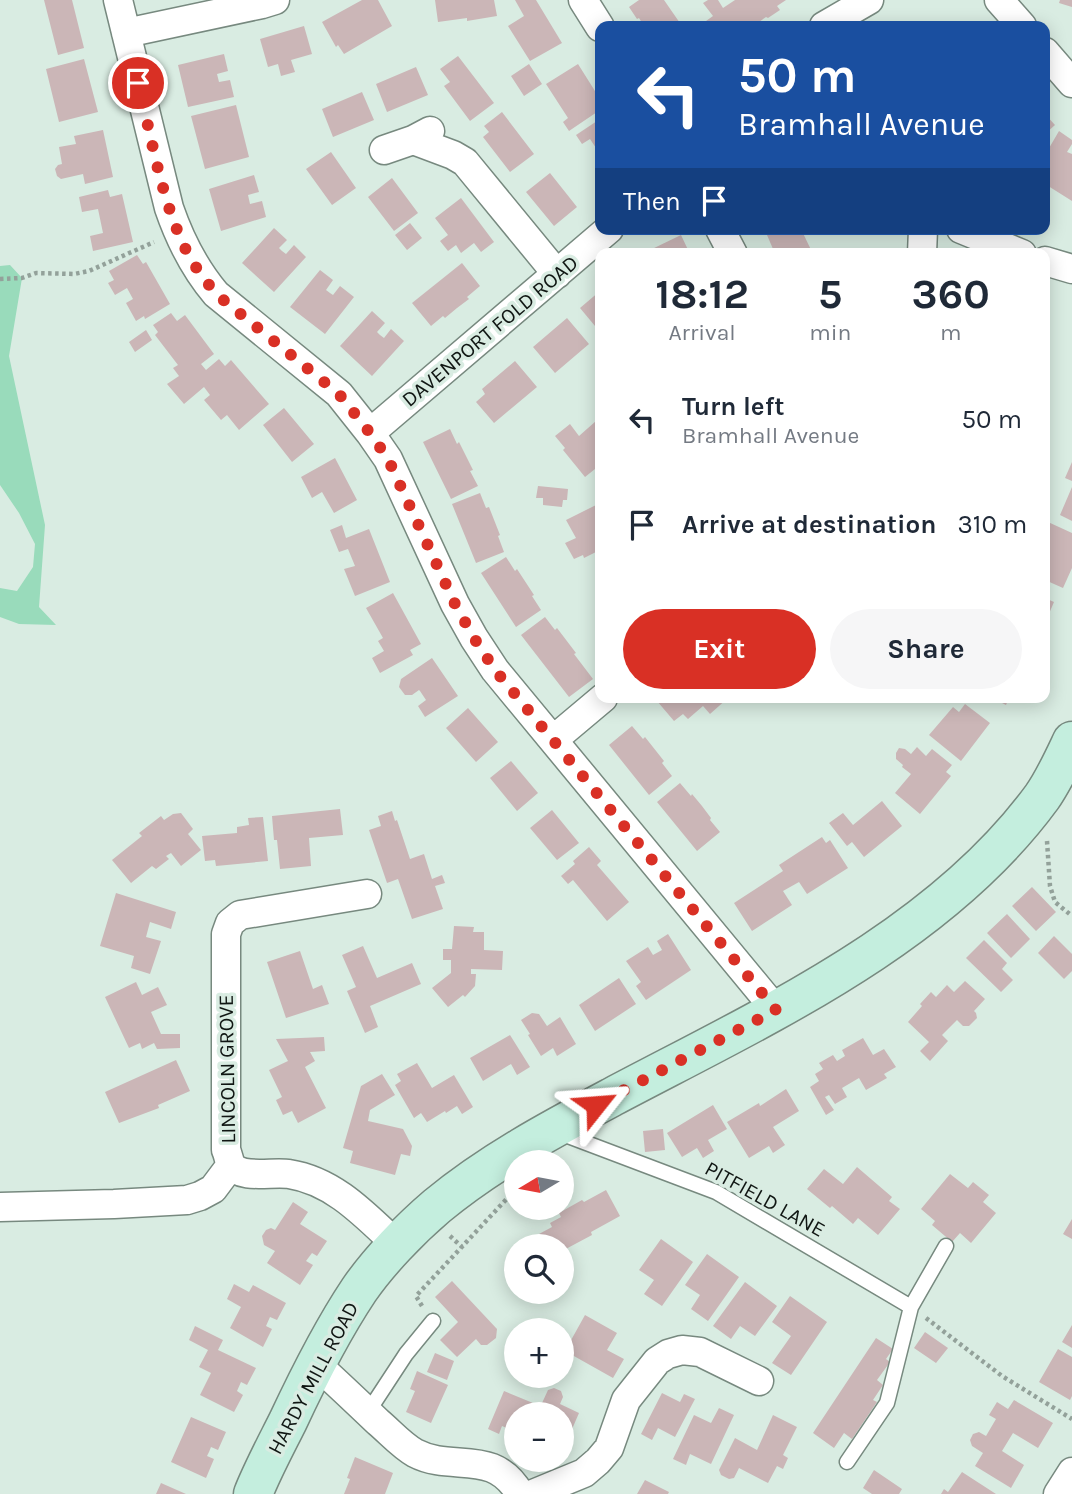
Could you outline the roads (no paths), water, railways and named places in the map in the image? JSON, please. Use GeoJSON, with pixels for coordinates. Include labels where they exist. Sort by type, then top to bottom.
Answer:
{"type":"FeatureCollection","features":[{"type":"Feature","properties":{"kind":"main road","name":"HARDY MILL ROAD"},"geometry":{"type":"LineString","coordinates":[[253,1494],[316,1363],[360,1288],[397,1245],[436,1207],[473,1178],[550,1129],[776,1010],[876,951],[958,888],[1021,822],[1043,795],[1072,741]]}},
{"type":"Feature","properties":{"kind":"street"},"geometry":{"type":"LineString","coordinates":[[118,0],[169,208],[177,232],[195,267],[216,294],[339,394],[370,433],[388,459],[455,604],[495,670],[776,1010]]}},
{"type":"Feature","properties":{"kind":"street"},"geometry":{"type":"LineString","coordinates":[[126,33],[275,0]]}},
{"type":"Feature","properties":{"kind":"street"},"geometry":{"type":"LineString","coordinates":[[583,0],[596,21]]}},
{"type":"Feature","properties":{"kind":"street"},"geometry":{"type":"LineString","coordinates":[[833,21],[869,0]]}},
{"type":"Feature","properties":{"kind":"street"},"geometry":{"type":"LineString","coordinates":[[1004,2],[1018,21]]}},
{"type":"Feature","properties":{"kind":"street"},"geometry":{"type":"LineString","coordinates":[[1050,58],[1072,83]]}},
{"type":"Feature","properties":{"kind":"street"},"geometry":{"type":"LineString","coordinates":[[384,150],[423,135],[465,162],[557,274]]}},
{"type":"Feature","properties":{"kind":"street","name":"DAVENPORT FOLD ROAD"},"geometry":{"type":"LineString","coordinates":[[370,433],[602,235]]}},
{"type":"Feature","properties":{"kind":"street"},"geometry":{"type":"LineString","coordinates":[[976,235],[1008,248]]}},
{"type":"Feature","properties":{"kind":"street"},"geometry":{"type":"LineString","coordinates":[[1050,262],[1072,269]]}},
{"type":"Feature","properties":{"kind":"street"},"geometry":{"type":"LineString","coordinates":[[553,740],[597,703]]}},
{"type":"Feature","properties":{"kind":"street","name":"LINCOLN GROVE"},"geometry":{"type":"LineString","coordinates":[[367,894],[240,915],[230,923],[226,934],[226,1150],[231,1165],[245,1174],[288,1173],[321,1183],[351,1202],[397,1245]]}},
{"type":"Feature","properties":{"kind":"street"},"geometry":{"type":"LineString","coordinates":[[0,1207],[187,1200],[213,1189],[231,1165]]}},
{"type":"Feature","properties":{"kind":"street"},"geometry":{"type":"LineString","coordinates":[[533,1494],[584,1472],[598,1461],[609,1448],[626,1400],[657,1361],[668,1354],[682,1350],[700,1352],[725,1376],[759,1381]]}},
{"type":"Feature","properties":{"kind":"street"},"geometry":{"type":"LineString","coordinates":[[316,1363],[415,1453],[439,1460],[484,1464],[515,1484],[520,1494]]}},
{"type":"Feature","properties":{"kind":"street"},"geometry":{"type":"LineString","coordinates":[[1058,1494],[1072,1472]]}},
{"type":"Feature","properties":{"kind":"lane","name":"PITFIELD LANE"},"geometry":{"type":"LineString","coordinates":[[550,1129],[716,1192],[911,1307]]}},
{"type":"Feature","properties":{"kind":"lane"},"geometry":{"type":"LineString","coordinates":[[848,1462],[887,1403],[911,1307],[946,1246]]}},
{"type":"Feature","properties":{"kind":"lane"},"geometry":{"type":"LineString","coordinates":[[368,1412],[406,1354],[433,1321]]}}]}
